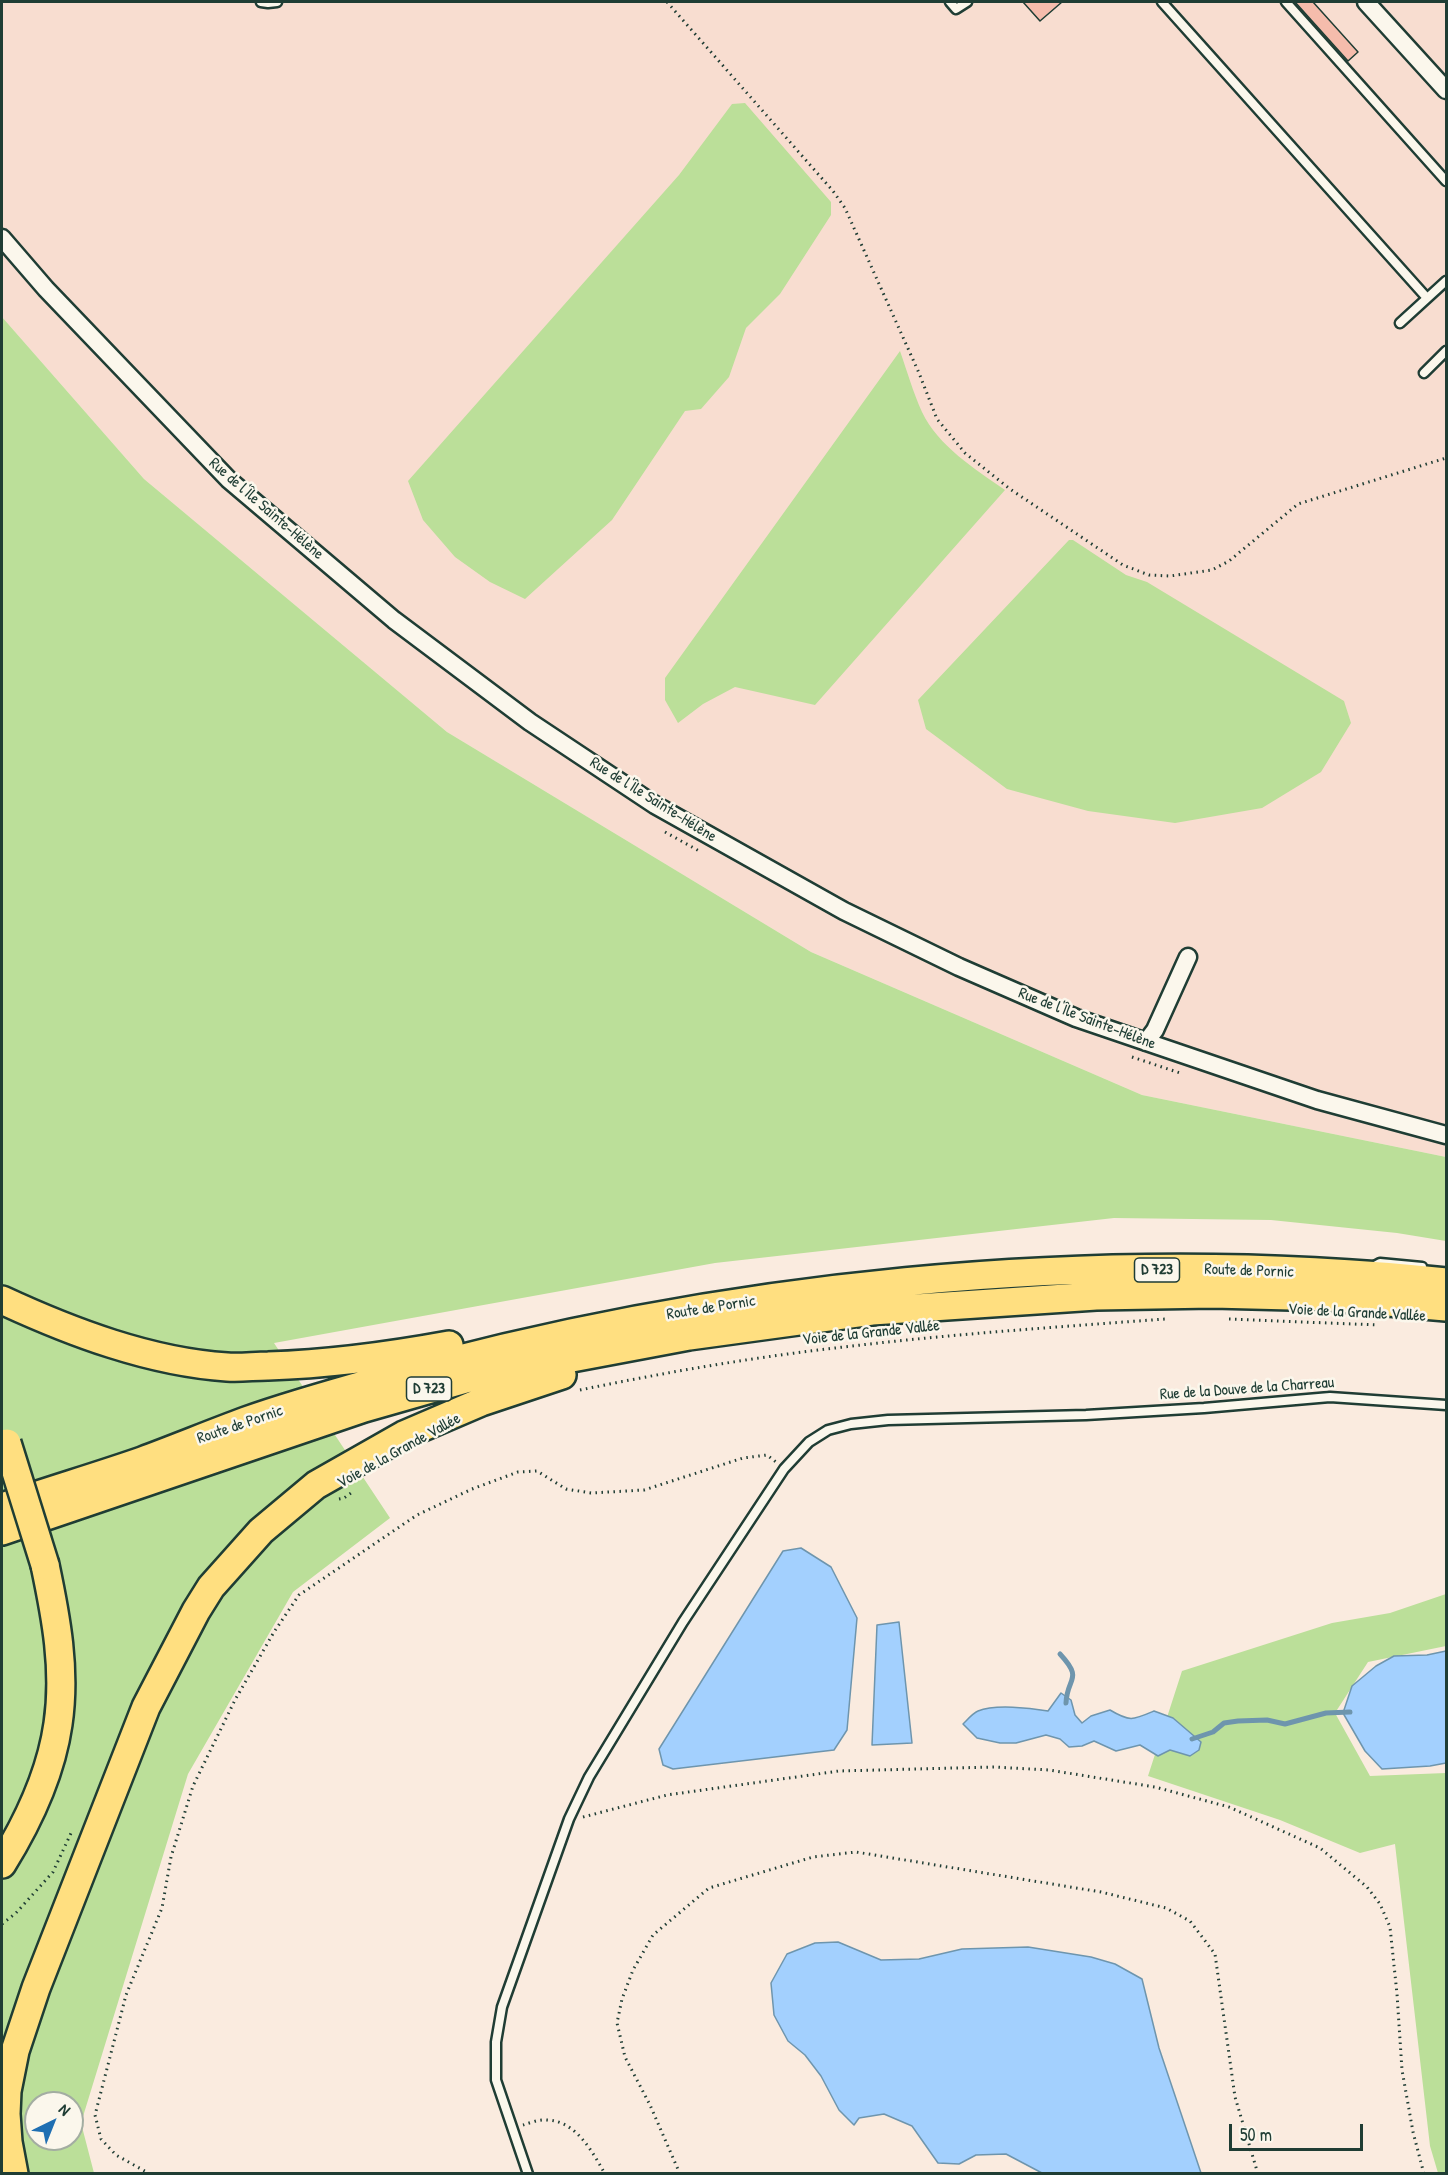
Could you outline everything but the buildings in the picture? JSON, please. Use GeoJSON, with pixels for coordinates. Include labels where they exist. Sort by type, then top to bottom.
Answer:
{"type":"FeatureCollection","features":[{"type":"Feature","properties":{"kind":"highway","name":"Route de Pornic"},"geometry":{"type":"LineString","coordinates":[[2,1507],[141,1461],[248,1421],[375,1381],[513,1345],[633,1321],[753,1301],[879,1284],[1050,1272],[1200,1269],[1357,1276],[1439,1275]]}},
{"type":"Feature","properties":{"kind":"highway","name":"Route de Pornic"},"geometry":{"type":"LineString","coordinates":[[2,1532],[247,1446],[386,1401],[476,1376],[689,1336],[872,1311],[1096,1296],[1225,1294],[1330,1298],[1446,1307]]}},
{"type":"Feature","properties":{"kind":"highway"},"geometry":{"type":"LineString","coordinates":[[2,1300],[73,1331],[103,1341],[170,1359],[227,1367],[298,1365],[402,1354],[489,1337],[513,1345]]}},
{"type":"Feature","properties":{"kind":"highway"},"geometry":{"type":"LineString","coordinates":[[14,2174],[6,2114],[7,2091],[15,2051],[40,1978],[146,1707],[211,1587],[261,1531],[289,1506],[316,1485],[386,1445],[481,1402],[541,1380],[661,1355],[689,1336]]}},
{"type":"Feature","properties":{"kind":"highway","name":"D 723"},"geometry":{"type":"LineString","coordinates":[[2,1494],[138,1451],[248,1421]]}},
{"type":"Feature","properties":{"kind":"highway"},"geometry":{"type":"LineString","coordinates":[[2,1864],[18,1838],[48,1762],[58,1726],[61,1671],[58,1636],[45,1565],[4,1436]]}},
{"type":"Feature","properties":{"kind":"street"},"geometry":{"type":"LineString","coordinates":[[1366,2],[1446,90]]}},
{"type":"Feature","properties":{"kind":"street","name":"Rue de l'Île Sainte-Hélène"},"geometry":{"type":"LineString","coordinates":[[2,238],[46,289],[229,480],[394,620],[530,722],[655,805],[844,911],[959,968],[1076,1018],[1317,1100],[1446,1135]]}},
{"type":"Feature","properties":{"kind":"street"},"geometry":{"type":"LineString","coordinates":[[1146,1042],[1155,1030],[1188,957]]}},
{"type":"Feature","properties":{"kind":"lane"},"geometry":{"type":"LineString","coordinates":[[261,2],[277,2]]}},
{"type":"Feature","properties":{"kind":"lane"},"geometry":{"type":"LineString","coordinates":[[950,2],[956,9],[967,2]]}},
{"type":"Feature","properties":{"kind":"lane"},"geometry":{"type":"LineString","coordinates":[[1162,2],[1427,298]]}},
{"type":"Feature","properties":{"kind":"lane"},"geometry":{"type":"LineString","coordinates":[[1286,2],[1446,181]]}},
{"type":"Feature","properties":{"kind":"lane"},"geometry":{"type":"LineString","coordinates":[[1400,323],[1446,281]]}},
{"type":"Feature","properties":{"kind":"lane"},"geometry":{"type":"LineString","coordinates":[[1424,372],[1446,351]]}},
{"type":"Feature","properties":{"kind":"lane","name":"Rue de la Douve de la Charreau"},"geometry":{"type":"LineString","coordinates":[[528,2174],[496,2080],[496,2042],[502,2007],[569,1819],[589,1777],[677,1632],[784,1469],[809,1442],[828,1430],[851,1424],[888,1420],[1086,1415],[1330,1397],[1446,1405]]}},
{"type":"Feature","properties":{"kind":"path"},"geometry":{"type":"LineString","coordinates":[[667,2],[834,191],[845,208],[853,229],[885,292],[936,419],[965,453],[1010,489],[1122,565],[1149,576],[1170,576],[1212,570],[1229,561],[1298,504],[1446,458]]}},
{"type":"Feature","properties":{"kind":"path"},"geometry":{"type":"LineString","coordinates":[[664,831],[705,854]]}},
{"type":"Feature","properties":{"kind":"path"},"geometry":{"type":"LineString","coordinates":[[1128,1055],[1184,1075]]}},
{"type":"Feature","properties":{"kind":"path","name":"Voie de la Grande Vallée"},"geometry":{"type":"LineString","coordinates":[[571,1392],[704,1366],[843,1347],[987,1332],[1175,1318]]}},
{"type":"Feature","properties":{"kind":"path","name":"Voie de la Grande Vallée"},"geometry":{"type":"LineString","coordinates":[[1222,1318],[1388,1326]]}},
{"type":"Feature","properties":{"kind":"path"},"geometry":{"type":"LineString","coordinates":[[150,2174],[116,2155],[101,2139],[95,2115],[126,1995],[162,1908],[171,1857],[193,1786],[235,1700],[274,1632],[299,1595],[417,1515],[472,1489],[518,1472],[537,1471],[566,1489],[591,1493],[644,1490],[742,1458],[767,1455],[784,1469]]}},
{"type":"Feature","properties":{"kind":"path","name":"Voie de la Grande Vallée"},"geometry":{"type":"LineString","coordinates":[[333,1496],[338,1499],[344,1498],[353,1491]]}},
{"type":"Feature","properties":{"kind":"path"},"geometry":{"type":"LineString","coordinates":[[569,1819],[602,1814],[667,1796],[840,1771],[994,1767],[1048,1770],[1155,1787],[1229,1807],[1320,1848],[1367,1887],[1380,1904],[1390,1927],[1402,2070],[1413,2132],[1425,2174]]}},
{"type":"Feature","properties":{"kind":"path"},"geometry":{"type":"LineString","coordinates":[[680,2174],[651,2104],[625,2057],[617,2023],[622,1999],[633,1970],[652,1935],[709,1888],[813,1857],[856,1852],[1101,1892],[1166,1908],[1190,1921],[1215,1954],[1235,2097],[1258,2174]]}},
{"type":"Feature","properties":{"kind":"path"},"geometry":{"type":"LineString","coordinates":[[512,2127],[546,2119],[566,2124],[590,2146],[605,2174]]}},
{"type":"Feature","properties":{"kind":"shaded area"},"geometry":{"type":"Polygon","coordinates":[[[2,2],[1446,2],[1446,1157],[1142,1095],[811,952],[447,732],[144,479],[2,317],[2,2]]]}},
{"type":"Feature","properties":{"kind":"green space"},"geometry":{"type":"Polygon","coordinates":[[[745,103],[831,202],[831,215],[780,294],[746,328],[729,377],[701,409],[685,411],[612,520],[525,599],[490,582],[455,557],[423,520],[408,481],[679,175],[732,104],[745,103]]]}},
{"type":"Feature","properties":{"kind":"green space"},"geometry":{"type":"Polygon","coordinates":[[[2,317],[144,479],[447,732],[811,952],[1142,1095],[1446,1157],[1446,1241],[1397,1233],[1271,1220],[1114,1218],[715,1263],[274,1343],[390,1518],[293,1592],[188,1774],[84,2113],[84,2091],[24,2091],[24,2151],[84,2151],[84,2135],[94,2173],[2,2173],[2,317]]]}},
{"type":"Feature","properties":{"kind":"green space"},"geometry":{"type":"Polygon","coordinates":[[[900,351],[922,412],[938,436],[958,456],[1005,490],[815,705],[735,687],[703,704],[678,723],[665,700],[665,678],[900,351]]]}},
{"type":"Feature","properties":{"kind":"green space"},"geometry":{"type":"Polygon","coordinates":[[[1069,540],[1073,540],[1126,575],[1147,582],[1344,701],[1351,723],[1321,772],[1262,808],[1175,823],[1088,811],[1007,789],[926,729],[918,700],[1069,540]]]}},
{"type":"Feature","properties":{"kind":"green space"},"geometry":{"type":"Polygon","coordinates":[[[1446,1594],[1446,1646],[1368,1662],[1335,1713],[1370,1776],[1446,1773],[1446,2173],[1438,2173],[1430,2146],[1395,1844],[1360,1853],[1280,1820],[1148,1776],[1182,1671],[1332,1623],[1390,1613],[1446,1594]]]}},
{"type":"Feature","properties":{"kind":"water"},"geometry":{"type":"Polygon","coordinates":[[[801,1548],[831,1567],[857,1618],[847,1730],[834,1750],[673,1769],[663,1765],[659,1749],[783,1551],[801,1548]]]}},
{"type":"Feature","properties":{"kind":"water"},"geometry":{"type":"Polygon","coordinates":[[[899,1622],[912,1743],[872,1745],[877,1625],[899,1622]]]}},
{"type":"Feature","properties":{"kind":"water"},"geometry":{"type":"Polygon","coordinates":[[[1446,1651],[1446,1763],[1382,1769],[1365,1751],[1343,1713],[1352,1686],[1376,1666],[1394,1656],[1427,1655],[1446,1651]]]}},
{"type":"Feature","properties":{"kind":"water"},"geometry":{"type":"Polygon","coordinates":[[[1061,1693],[1071,1700],[1075,1715],[1082,1723],[1091,1716],[1110,1710],[1127,1718],[1154,1711],[1173,1718],[1201,1742],[1199,1750],[1190,1756],[1170,1750],[1158,1756],[1140,1745],[1116,1751],[1094,1741],[1082,1746],[1069,1747],[1060,1739],[1046,1735],[1016,1743],[1000,1743],[977,1738],[963,1724],[974,1713],[985,1709],[1013,1707],[1048,1711],[1061,1693]]]}},
{"type":"Feature","properties":{"kind":"water"},"geometry":{"type":"Polygon","coordinates":[[[838,1942],[881,1960],[919,1959],[962,1949],[1028,1947],[1091,1957],[1115,1964],[1142,1979],[1159,2048],[1201,2173],[1042,2173],[1006,2154],[976,2155],[959,2164],[938,2163],[912,2126],[884,2114],[859,2118],[854,2125],[839,2110],[821,2076],[805,2055],[788,2041],[774,2015],[771,1983],[787,1954],[815,1943],[838,1942]]]}},
{"type":"Feature","properties":{"kind":"waterway"},"geometry":{"type":"LineString","coordinates":[[1060,1654],[1073,1674],[1066,1703]]}},
{"type":"Feature","properties":{"kind":"waterway"},"geometry":{"type":"LineString","coordinates":[[1192,1739],[1213,1732],[1224,1723],[1267,1720],[1285,1724],[1326,1713],[1350,1712]]}}]}
